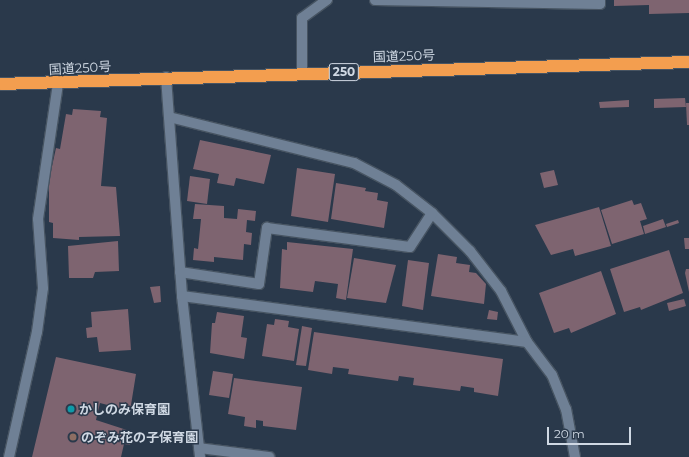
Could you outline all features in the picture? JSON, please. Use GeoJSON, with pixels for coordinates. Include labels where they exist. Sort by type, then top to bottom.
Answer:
{"type":"FeatureCollection","features":[{"type":"Feature","properties":{"kind":"highway","name":"国道250号"},"geometry":{"type":"LineString","coordinates":[[0,84],[58,84],[166,77],[689,62]]}},
{"type":"Feature","properties":{"kind":"street"},"geometry":{"type":"LineString","coordinates":[[302,73],[302,18],[327,0]]}},
{"type":"Feature","properties":{"kind":"street"},"geometry":{"type":"LineString","coordinates":[[375,0],[600,4],[600,0]]}},
{"type":"Feature","properties":{"kind":"street"},"geometry":{"type":"LineString","coordinates":[[166,77],[182,296],[200,453],[269,457]]}},
{"type":"Feature","properties":{"kind":"street"},"geometry":{"type":"LineString","coordinates":[[8,457],[37,332],[43,288],[38,219],[58,84]]}},
{"type":"Feature","properties":{"kind":"street"},"geometry":{"type":"LineString","coordinates":[[169,117],[354,163],[396,185],[432,213],[470,251],[501,291],[527,342],[555,382],[566,409],[575,457]]}},
{"type":"Feature","properties":{"kind":"street"},"geometry":{"type":"LineString","coordinates":[[180,272],[259,284],[266,228],[410,247],[432,213]]}},
{"type":"Feature","properties":{"kind":"street"},"geometry":{"type":"LineString","coordinates":[[182,296],[527,342]]}},
{"type":"Feature","properties":{"kind":"building"},"geometry":{"type":"Polygon","coordinates":[[[614,0],[689,0],[689,13],[649,14],[649,5],[614,6],[614,0]]]}},
{"type":"Feature","properties":{"kind":"building"},"geometry":{"type":"Polygon","coordinates":[[[685,98],[686,107],[654,108],[654,99],[685,98]]]}},
{"type":"Feature","properties":{"kind":"building"},"geometry":{"type":"Polygon","coordinates":[[[629,100],[629,107],[600,108],[599,102],[629,100]]]}},
{"type":"Feature","properties":{"kind":"building"},"geometry":{"type":"Polygon","coordinates":[[[686,103],[689,103],[689,125],[687,125],[686,103]]]}},
{"type":"Feature","properties":{"kind":"building"},"geometry":{"type":"Polygon","coordinates":[[[73,109],[101,111],[100,117],[107,118],[101,186],[116,187],[120,236],[79,237],[79,240],[53,238],[53,223],[49,222],[49,180],[56,148],[60,149],[66,114],[72,115],[73,109]]]}},
{"type":"Feature","properties":{"kind":"building"},"geometry":{"type":"Polygon","coordinates":[[[200,140],[271,155],[264,184],[236,178],[234,186],[217,183],[219,174],[193,169],[200,140]]]}},
{"type":"Feature","properties":{"kind":"building"},"geometry":{"type":"Polygon","coordinates":[[[297,168],[335,174],[328,222],[291,216],[297,168]]]}},
{"type":"Feature","properties":{"kind":"building"},"geometry":{"type":"Polygon","coordinates":[[[554,170],[558,185],[544,188],[540,173],[554,170]]]}},
{"type":"Feature","properties":{"kind":"building"},"geometry":{"type":"Polygon","coordinates":[[[190,176],[210,179],[207,204],[187,201],[190,176]]]}},
{"type":"Feature","properties":{"kind":"building"},"geometry":{"type":"Polygon","coordinates":[[[336,183],[366,188],[365,191],[378,193],[377,200],[388,202],[384,228],[331,219],[336,183]]]}},
{"type":"Feature","properties":{"kind":"building"},"geometry":{"type":"Polygon","coordinates":[[[632,200],[634,205],[641,203],[647,219],[640,221],[644,234],[612,244],[601,210],[632,200]]]}},
{"type":"Feature","properties":{"kind":"building"},"geometry":{"type":"Polygon","coordinates":[[[195,204],[224,206],[224,218],[237,219],[238,209],[256,211],[255,221],[247,220],[246,232],[252,233],[251,245],[244,244],[243,260],[214,257],[214,262],[193,260],[194,248],[198,249],[201,219],[193,219],[195,204]]]}},
{"type":"Feature","properties":{"kind":"building"},"geometry":{"type":"Polygon","coordinates":[[[599,207],[611,246],[575,256],[573,249],[551,255],[535,225],[599,207]]]}},
{"type":"Feature","properties":{"kind":"building"},"geometry":{"type":"Polygon","coordinates":[[[663,219],[666,227],[645,234],[643,226],[663,219]]]}},
{"type":"Feature","properties":{"kind":"building"},"geometry":{"type":"Polygon","coordinates":[[[678,220],[679,223],[667,227],[666,224],[678,220]]]}},
{"type":"Feature","properties":{"kind":"building"},"geometry":{"type":"Polygon","coordinates":[[[684,238],[689,238],[689,249],[685,249],[684,238]]]}},
{"type":"Feature","properties":{"kind":"building"},"geometry":{"type":"Polygon","coordinates":[[[118,241],[119,271],[95,272],[93,278],[69,278],[68,246],[118,241]]]}},
{"type":"Feature","properties":{"kind":"building"},"geometry":{"type":"Polygon","coordinates":[[[287,242],[353,249],[346,300],[336,298],[338,284],[315,281],[313,292],[280,288],[282,249],[287,250],[287,242]]]}},
{"type":"Feature","properties":{"kind":"building"},"geometry":{"type":"Polygon","coordinates":[[[669,250],[683,293],[641,310],[640,307],[624,312],[610,269],[669,250]]]}},
{"type":"Feature","properties":{"kind":"building"},"geometry":{"type":"Polygon","coordinates":[[[438,254],[457,257],[456,263],[470,265],[469,272],[476,273],[486,284],[484,304],[431,296],[438,254]]]}},
{"type":"Feature","properties":{"kind":"building"},"geometry":{"type":"Polygon","coordinates":[[[354,258],[396,265],[386,303],[347,298],[354,258]]]}},
{"type":"Feature","properties":{"kind":"building"},"geometry":{"type":"Polygon","coordinates":[[[408,260],[429,263],[423,310],[402,306],[408,260]]]}},
{"type":"Feature","properties":{"kind":"building"},"geometry":{"type":"Polygon","coordinates":[[[686,269],[689,269],[689,292],[685,273],[686,269]]]}},
{"type":"Feature","properties":{"kind":"building"},"geometry":{"type":"Polygon","coordinates":[[[601,271],[616,314],[571,333],[569,328],[554,333],[539,293],[601,271]]]}},
{"type":"Feature","properties":{"kind":"building"},"geometry":{"type":"Polygon","coordinates":[[[160,286],[161,302],[154,303],[150,287],[160,286]]]}},
{"type":"Feature","properties":{"kind":"building"},"geometry":{"type":"Polygon","coordinates":[[[684,299],[686,306],[669,311],[667,303],[684,299]]]}},
{"type":"Feature","properties":{"kind":"building"},"geometry":{"type":"Polygon","coordinates":[[[128,309],[131,350],[99,352],[97,337],[87,338],[86,328],[92,327],[91,312],[128,309]]]}},
{"type":"Feature","properties":{"kind":"building"},"geometry":{"type":"Polygon","coordinates":[[[489,310],[498,312],[497,320],[487,319],[489,310]]]}},
{"type":"Feature","properties":{"kind":"building"},"geometry":{"type":"Polygon","coordinates":[[[217,312],[244,316],[241,337],[247,338],[244,359],[210,353],[212,323],[215,323],[217,312]]]}},
{"type":"Feature","properties":{"kind":"building"},"geometry":{"type":"Polygon","coordinates":[[[275,319],[289,321],[288,327],[299,329],[294,361],[262,356],[267,324],[274,325],[275,319]]]}},
{"type":"Feature","properties":{"kind":"building"},"geometry":{"type":"Polygon","coordinates":[[[302,326],[312,328],[306,366],[296,365],[302,326]]]}},
{"type":"Feature","properties":{"kind":"building"},"geometry":{"type":"Polygon","coordinates":[[[314,332],[503,359],[498,396],[474,392],[474,388],[461,386],[460,391],[413,385],[414,378],[399,376],[398,381],[348,374],[349,369],[333,367],[332,374],[308,370],[314,332]]]}},
{"type":"Feature","properties":{"kind":"building","name":"かしのみ保育園"},"geometry":{"type":"Polygon","coordinates":[[[56,357],[136,374],[131,405],[135,406],[134,412],[100,403],[96,420],[133,432],[130,445],[124,444],[121,457],[32,457],[56,357]]]}},
{"type":"Feature","properties":{"kind":"building"},"geometry":{"type":"Polygon","coordinates":[[[213,371],[233,374],[229,398],[209,395],[213,371]]]}},
{"type":"Feature","properties":{"kind":"building"},"geometry":{"type":"Polygon","coordinates":[[[234,378],[302,387],[296,430],[263,426],[263,421],[256,420],[256,428],[244,426],[245,417],[228,414],[234,378]]]}},
{"type":"Feature","properties":{"kind":"place","name":"かしのみ保育園"},"geometry":{"type":"Point","coordinates":[71,409]}},
{"type":"Feature","properties":{"kind":"place","name":"のぞみ花の子保育園"},"geometry":{"type":"Point","coordinates":[73,437]}}]}
